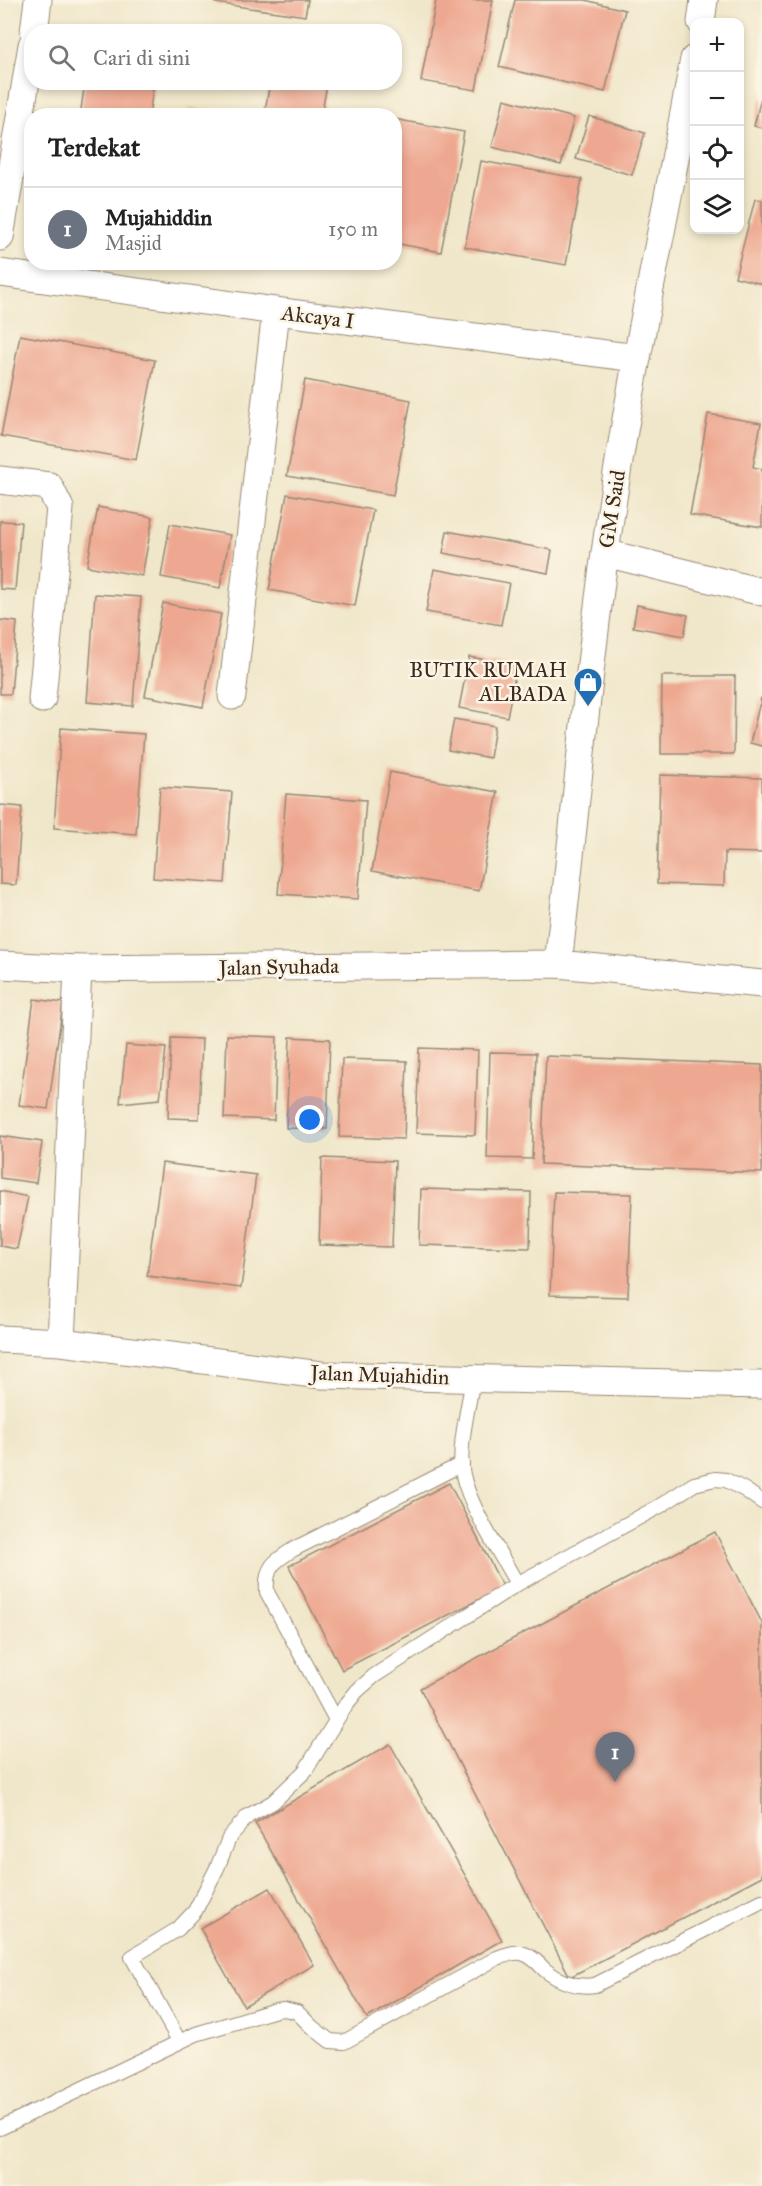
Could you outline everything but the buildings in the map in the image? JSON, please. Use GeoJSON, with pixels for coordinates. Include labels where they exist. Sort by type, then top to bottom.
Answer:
{"type":"FeatureCollection","features":[{"type":"Feature","properties":{"kind":"street"},"geometry":{"type":"LineString","coordinates":[[35,24],[38,0]]}},
{"type":"Feature","properties":{"kind":"street"},"geometry":{"type":"LineString","coordinates":[[702,18],[704,0]]}},
{"type":"Feature","properties":{"kind":"street","name":"GM Said"},"geometry":{"type":"LineString","coordinates":[[558,964],[605,553],[636,358],[649,303],[692,72]]}},
{"type":"Feature","properties":{"kind":"street"},"geometry":{"type":"LineString","coordinates":[[0,237],[24,90]]}},
{"type":"Feature","properties":{"kind":"street","name":"Akcaya I"},"geometry":{"type":"LineString","coordinates":[[0,273],[636,358]]}},
{"type":"Feature","properties":{"kind":"street"},"geometry":{"type":"LineString","coordinates":[[231,696],[276,311]]}},
{"type":"Feature","properties":{"kind":"street"},"geometry":{"type":"LineString","coordinates":[[0,480],[48,486],[60,508],[42,699]]}},
{"type":"Feature","properties":{"kind":"street"},"geometry":{"type":"LineString","coordinates":[[605,553],[762,592]]}},
{"type":"Feature","properties":{"kind":"street","name":"Jalan Syuhada"},"geometry":{"type":"LineString","coordinates":[[0,965],[78,969],[558,964],[762,984]]}},
{"type":"Feature","properties":{"kind":"street"},"geometry":{"type":"LineString","coordinates":[[61,1342],[78,969]]}},
{"type":"Feature","properties":{"kind":"street","name":"Jalan Mujahidin"},"geometry":{"type":"LineString","coordinates":[[0,1339],[61,1342],[321,1375],[762,1385]]}},
{"type":"Feature","properties":{"kind":"lane"},"geometry":{"type":"LineString","coordinates":[[473,1378],[462,1464],[463,1475],[469,1495],[518,1584]]}},
{"type":"Feature","properties":{"kind":"lane"},"geometry":{"type":"LineString","coordinates":[[336,1720],[267,1592],[267,1575],[270,1566],[294,1549],[462,1464]]}},
{"type":"Feature","properties":{"kind":"lane"},"geometry":{"type":"LineString","coordinates":[[179,2041],[132,1957],[178,1929],[195,1911],[230,1836],[248,1816],[273,1802],[305,1771],[336,1720],[357,1691],[374,1676],[518,1584],[660,1506],[694,1484],[715,1479],[726,1480],[762,1502]]}},
{"type":"Feature","properties":{"kind":"lane"},"geometry":{"type":"LineString","coordinates":[[0,2128],[179,2041],[223,2025],[284,2009],[297,2012],[330,2041],[344,2042],[468,1973],[509,1954],[521,1953],[533,1958],[547,1971],[581,1987],[595,1985],[762,1901]]}},
{"type":"Feature","properties":{"kind":"place","name":"BUTIK RUMAH ALBADA"},"geometry":{"type":"Point","coordinates":[588,708]}},
{"type":"Feature","properties":{"kind":"place","name":"Mujahiddin"},"geometry":{"type":"Point","coordinates":[615,1782]}}]}
